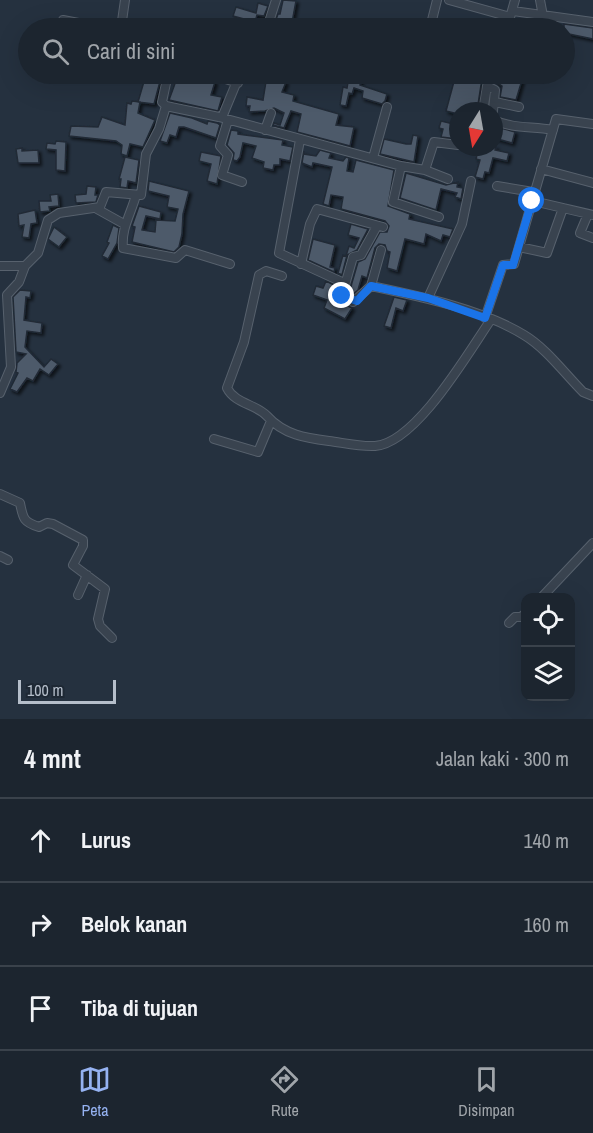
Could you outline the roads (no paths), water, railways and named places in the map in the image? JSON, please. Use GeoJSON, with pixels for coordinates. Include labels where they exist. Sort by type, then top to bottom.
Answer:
{"type":"FeatureCollection","features":[{"type":"Feature","properties":{"kind":"street"},"geometry":{"type":"LineString","coordinates":[[122,18],[125,0]]}},
{"type":"Feature","properties":{"kind":"street"},"geometry":{"type":"LineString","coordinates":[[270,18],[276,0]]}},
{"type":"Feature","properties":{"kind":"street"},"geometry":{"type":"LineString","coordinates":[[432,18],[437,0]]}},
{"type":"Feature","properties":{"kind":"street"},"geometry":{"type":"LineString","coordinates":[[449,0],[512,14],[560,18]]}},
{"type":"Feature","properties":{"kind":"street"},"geometry":{"type":"LineString","coordinates":[[511,18],[515,0]]}},
{"type":"Feature","properties":{"kind":"street"},"geometry":{"type":"LineString","coordinates":[[540,0],[543,16]]}},
{"type":"Feature","properties":{"kind":"street"},"geometry":{"type":"LineString","coordinates":[[575,20],[593,22]]}},
{"type":"Feature","properties":{"kind":"street"},"geometry":{"type":"LineString","coordinates":[[166,84],[162,102],[166,106],[219,117],[401,166],[425,170],[448,179]]}},
{"type":"Feature","properties":{"kind":"street"},"geometry":{"type":"LineString","coordinates":[[219,117],[237,84]]}},
{"type":"Feature","properties":{"kind":"street"},"geometry":{"type":"LineString","coordinates":[[484,102],[488,84]]}},
{"type":"Feature","properties":{"kind":"street"},"geometry":{"type":"LineString","coordinates":[[487,87],[495,90],[494,102]]}},
{"type":"Feature","properties":{"kind":"street"},"geometry":{"type":"LineString","coordinates":[[97,209],[106,192],[136,195],[141,193],[146,154],[159,129],[166,106]]}},
{"type":"Feature","properties":{"kind":"street"},"geometry":{"type":"LineString","coordinates":[[373,158],[387,107]]}},
{"type":"Feature","properties":{"kind":"street"},"geometry":{"type":"LineString","coordinates":[[503,107],[519,107]]}},
{"type":"Feature","properties":{"kind":"street"},"geometry":{"type":"LineString","coordinates":[[265,130],[271,113]]}},
{"type":"Feature","properties":{"kind":"street"},"geometry":{"type":"LineString","coordinates":[[282,276],[266,271],[260,275],[244,342],[227,388],[234,397],[258,408],[271,421],[295,435],[378,446],[397,438],[439,398],[488,320],[503,265],[513,265],[557,118],[593,124]]}},
{"type":"Feature","properties":{"kind":"street"},"geometry":{"type":"LineString","coordinates":[[228,120],[220,146],[228,155],[222,175],[242,182]]}},
{"type":"Feature","properties":{"kind":"street"},"geometry":{"type":"LineString","coordinates":[[503,123],[517,128],[526,125],[553,130]]}},
{"type":"Feature","properties":{"kind":"street"},"geometry":{"type":"LineString","coordinates":[[300,140],[279,253],[345,285]]}},
{"type":"Feature","properties":{"kind":"street"},"geometry":{"type":"LineString","coordinates":[[425,170],[434,142],[449,144]]}},
{"type":"Feature","properties":{"kind":"street"},"geometry":{"type":"LineString","coordinates":[[401,166],[393,201],[439,217]]}},
{"type":"Feature","properties":{"kind":"street"},"geometry":{"type":"LineString","coordinates":[[542,170],[593,183]]}},
{"type":"Feature","properties":{"kind":"street"},"geometry":{"type":"LineString","coordinates":[[428,298],[462,224],[471,181]]}},
{"type":"Feature","properties":{"kind":"street"},"geometry":{"type":"LineString","coordinates":[[496,186],[563,208],[590,214],[580,233],[593,238]]}},
{"type":"Feature","properties":{"kind":"street"},"geometry":{"type":"LineString","coordinates":[[136,195],[130,216],[124,224],[123,246],[126,250],[176,258],[184,250],[230,264]]}},
{"type":"Feature","properties":{"kind":"street"},"geometry":{"type":"LineString","coordinates":[[301,264],[310,224],[317,208],[380,227],[362,255],[353,257],[342,296],[353,302],[371,286],[381,250]]}},
{"type":"Feature","properties":{"kind":"street"},"geometry":{"type":"LineString","coordinates":[[519,247],[547,253],[563,208]]}},
{"type":"Feature","properties":{"kind":"street"},"geometry":{"type":"LineString","coordinates":[[0,393],[11,367],[7,297],[19,282],[25,266],[38,253],[44,227],[52,216],[97,209],[124,224]]}},
{"type":"Feature","properties":{"kind":"street"},"geometry":{"type":"LineString","coordinates":[[0,266],[25,266]]}},
{"type":"Feature","properties":{"kind":"street"},"geometry":{"type":"LineString","coordinates":[[371,286],[428,298],[526,336],[583,392],[593,396]]}},
{"type":"Feature","properties":{"kind":"street"},"geometry":{"type":"LineString","coordinates":[[214,440],[258,452],[271,421]]}},
{"type":"Feature","properties":{"kind":"street"},"geometry":{"type":"LineString","coordinates":[[0,494],[20,503],[20,513],[25,522],[39,527],[47,523],[53,524],[83,540],[83,546],[73,565],[105,591],[98,618],[100,626],[112,638]]}},
{"type":"Feature","properties":{"kind":"street"},"geometry":{"type":"LineString","coordinates":[[545,593],[593,543]]}},
{"type":"Feature","properties":{"kind":"street"},"geometry":{"type":"LineString","coordinates":[[78,595],[87,575]]}},
{"type":"Feature","properties":{"kind":"street"},"geometry":{"type":"LineString","coordinates":[[509,623],[521,616]]}}]}
